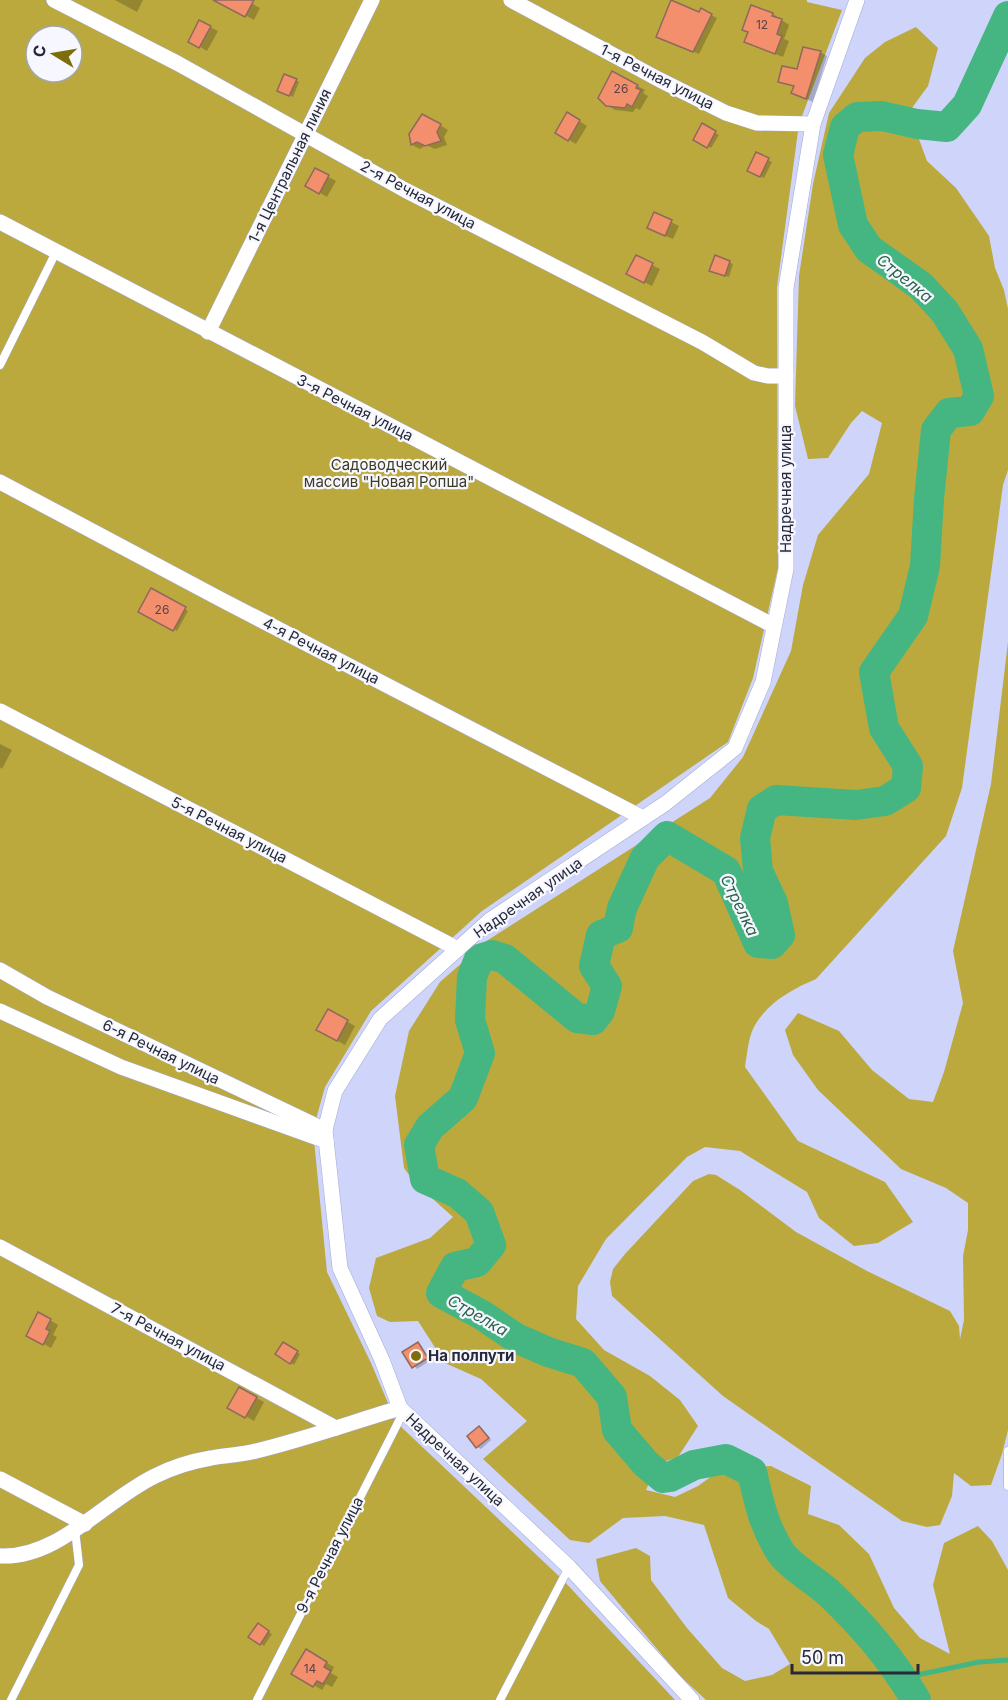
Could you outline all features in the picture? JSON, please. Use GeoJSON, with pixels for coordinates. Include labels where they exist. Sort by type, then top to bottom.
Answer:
{"type":"FeatureCollection","features":[{"type":"Feature","properties":{"kind":"street","name":"2-я Речная улица"},"geometry":{"type":"LineString","coordinates":[[54,0],[177,63],[405,190],[702,342],[754,373],[786,376]]}},
{"type":"Feature","properties":{"kind":"street","name":"1-я Центральная линия"},"geometry":{"type":"LineString","coordinates":[[208,332],[372,0]]}},
{"type":"Feature","properties":{"kind":"street","name":"1-я Речная улица"},"geometry":{"type":"LineString","coordinates":[[511,0],[726,113],[757,123],[813,124]]}},
{"type":"Feature","properties":{"kind":"street","name":"Надречная улица"},"geometry":{"type":"LineString","coordinates":[[692,1700],[569,1567],[402,1409],[340,1268],[325,1136],[335,1091],[380,1019],[490,920],[666,803],[735,748],[763,682],[786,569],[786,288],[813,124],[857,0]]}},
{"type":"Feature","properties":{"kind":"street","name":"3-я Речная улица"},"geometry":{"type":"LineString","coordinates":[[0,222],[774,626]]}},
{"type":"Feature","properties":{"kind":"street","name":"4-я Речная улица"},"geometry":{"type":"LineString","coordinates":[[0,482],[643,818]]}},
{"type":"Feature","properties":{"kind":"street","name":"5-я Речная улица"},"geometry":{"type":"LineString","coordinates":[[0,711],[458,949]]}},
{"type":"Feature","properties":{"kind":"street","name":"6-я Речная улица"},"geometry":{"type":"LineString","coordinates":[[0,969],[47,997],[325,1136]]}},
{"type":"Feature","properties":{"kind":"street","name":"6-я Речная улица"},"geometry":{"type":"LineString","coordinates":[[0,1011],[121,1067],[325,1136]]}},
{"type":"Feature","properties":{"kind":"street","name":"7-я Речная улица"},"geometry":{"type":"LineString","coordinates":[[0,1247],[336,1428]]}},
{"type":"Feature","properties":{"kind":"street"},"geometry":{"type":"LineString","coordinates":[[0,1556],[16,1557],[60,1540],[114,1500],[156,1475],[208,1458],[254,1452],[402,1409]]}},
{"type":"Feature","properties":{"kind":"street"},"geometry":{"type":"LineString","coordinates":[[0,1479],[80,1527]]}},
{"type":"Feature","properties":{"kind":"lane"},"geometry":{"type":"LineString","coordinates":[[0,365],[56,252]]}},
{"type":"Feature","properties":{"kind":"lane","name":"9-я Речная улица"},"geometry":{"type":"LineString","coordinates":[[257,1700],[402,1409]]}},
{"type":"Feature","properties":{"kind":"lane"},"geometry":{"type":"LineString","coordinates":[[1008,1451],[1008,1486]]}},
{"type":"Feature","properties":{"kind":"lane"},"geometry":{"type":"LineString","coordinates":[[11,1700],[80,1565],[80,1527]]}},
{"type":"Feature","properties":{"kind":"lane"},"geometry":{"type":"LineString","coordinates":[[500,1700],[569,1567]]}},
{"type":"Feature","properties":{"kind":"green space","name":"Садоводческий массив \"Новая Ропша\""},"geometry":{"type":"Polygon","coordinates":[[[0,0],[807,0],[807,2],[842,10],[799,124],[777,287],[778,568],[753,678],[728,742],[482,911],[371,1011],[325,1087],[313,1130],[327,1272],[371,1363],[396,1422],[563,1580],[675,1700],[0,1700],[0,0]]]}},
{"type":"Feature","properties":{"kind":"green space"},"geometry":{"type":"Polygon","coordinates":[[[916,27],[938,48],[928,86],[909,112],[927,161],[956,188],[989,236],[995,268],[1004,290],[1008,309],[1008,470],[1003,485],[962,788],[946,836],[816,979],[780,998],[758,1020],[750,1038],[745,1067],[798,1141],[885,1182],[913,1222],[878,1243],[854,1246],[819,1218],[807,1192],[740,1151],[705,1147],[687,1157],[606,1239],[578,1286],[576,1319],[604,1350],[650,1376],[680,1400],[698,1426],[678,1457],[657,1464],[646,1490],[675,1497],[698,1486],[723,1468],[771,1466],[811,1486],[808,1514],[839,1525],[869,1554],[894,1608],[920,1638],[950,1654],[933,1585],[944,1543],[978,1526],[992,1541],[1008,1570],[1008,1700],[706,1700],[678,1674],[600,1581],[596,1559],[636,1548],[650,1556],[651,1580],[687,1628],[722,1668],[745,1681],[772,1675],[790,1664],[769,1629],[728,1598],[704,1525],[665,1516],[623,1518],[589,1543],[570,1540],[483,1459],[527,1421],[481,1379],[445,1363],[418,1321],[390,1322],[377,1316],[369,1288],[376,1258],[430,1238],[453,1217],[415,1183],[404,1168],[395,1096],[409,1031],[440,982],[488,940],[710,798],[743,757],[791,651],[803,585],[818,535],[869,474],[882,423],[862,411],[851,423],[828,458],[808,459],[795,406],[799,276],[813,184],[829,113],[865,58],[885,42],[916,27]]]}},
{"type":"Feature","properties":{"kind":"green space"},"geometry":{"type":"Polygon","coordinates":[[[1008,642],[1008,1430],[991,1485],[971,1486],[954,1473],[952,1496],[940,1525],[927,1527],[902,1521],[723,1396],[612,1296],[610,1282],[613,1269],[625,1254],[693,1181],[709,1174],[716,1175],[796,1232],[867,1271],[950,1311],[959,1326],[960,1339],[964,1320],[963,1256],[968,1230],[968,1203],[946,1188],[901,1169],[818,1090],[793,1055],[785,1030],[798,1013],[839,1031],[872,1070],[909,1099],[933,1102],[944,1072],[963,1003],[953,951],[991,784],[1008,642]]]}},
{"type":"Feature","properties":{"kind":"building"},"geometry":{"type":"Polygon","coordinates":[[[213,0],[254,0],[245,17],[213,0]]]}},
{"type":"Feature","properties":{"kind":"building"},"geometry":{"type":"Polygon","coordinates":[[[671,0],[699,12],[701,8],[712,14],[693,52],[656,37],[671,0]]]}},
{"type":"Feature","properties":{"kind":"building"},"geometry":{"type":"Polygon","coordinates":[[[751,5],[782,19],[777,34],[782,36],[775,54],[744,42],[748,32],[742,30],[751,5]]]}},
{"type":"Feature","properties":{"kind":"building"},"geometry":{"type":"Polygon","coordinates":[[[199,20],[211,26],[199,48],[188,42],[199,20]]]}},
{"type":"Feature","properties":{"kind":"building"},"geometry":{"type":"Polygon","coordinates":[[[803,47],[821,51],[806,99],[791,93],[794,86],[778,82],[782,66],[797,69],[803,47]]]}},
{"type":"Feature","properties":{"kind":"building"},"geometry":{"type":"Polygon","coordinates":[[[612,71],[638,85],[636,88],[641,90],[632,107],[627,104],[625,108],[606,106],[598,98],[612,71]]]}},
{"type":"Feature","properties":{"kind":"building"},"geometry":{"type":"Polygon","coordinates":[[[284,74],[297,79],[289,96],[277,91],[284,74]]]}},
{"type":"Feature","properties":{"kind":"building"},"geometry":{"type":"Polygon","coordinates":[[[567,112],[580,120],[568,141],[555,133],[567,112]]]}},
{"type":"Feature","properties":{"kind":"building"},"geometry":{"type":"Polygon","coordinates":[[[422,114],[441,124],[437,132],[441,141],[425,146],[417,142],[411,145],[409,134],[422,114]]]}},
{"type":"Feature","properties":{"kind":"building"},"geometry":{"type":"Polygon","coordinates":[[[702,123],[716,131],[707,148],[693,140],[702,123]]]}},
{"type":"Feature","properties":{"kind":"building"},"geometry":{"type":"Polygon","coordinates":[[[756,152],[769,158],[760,177],[747,171],[756,152]]]}},
{"type":"Feature","properties":{"kind":"building"},"geometry":{"type":"Polygon","coordinates":[[[315,168],[329,175],[319,194],[305,186],[315,168]]]}},
{"type":"Feature","properties":{"kind":"building"},"geometry":{"type":"Polygon","coordinates":[[[654,212],[672,220],[665,236],[647,228],[654,212]]]}},
{"type":"Feature","properties":{"kind":"building"},"geometry":{"type":"Polygon","coordinates":[[[636,255],[653,263],[644,283],[626,274],[636,255]]]}},
{"type":"Feature","properties":{"kind":"building"},"geometry":{"type":"Polygon","coordinates":[[[715,255],[730,261],[725,276],[709,271],[715,255]]]}},
{"type":"Feature","properties":{"kind":"building"},"geometry":{"type":"Polygon","coordinates":[[[151,588],[186,607],[173,631],[138,612],[151,588]]]}},
{"type":"Feature","properties":{"kind":"building"},"geometry":{"type":"Polygon","coordinates":[[[328,1009],[348,1020],[337,1041],[316,1030],[328,1009]]]}},
{"type":"Feature","properties":{"kind":"building"},"geometry":{"type":"Polygon","coordinates":[[[38,1312],[51,1319],[46,1329],[50,1331],[43,1345],[26,1336],[38,1312]]]}},
{"type":"Feature","properties":{"kind":"building"},"geometry":{"type":"Polygon","coordinates":[[[283,1342],[298,1351],[290,1364],[275,1354],[283,1342]]]}},
{"type":"Feature","properties":{"kind":"building"},"geometry":{"type":"Polygon","coordinates":[[[418,1342],[428,1358],[412,1368],[402,1352],[418,1342]]]}},
{"type":"Feature","properties":{"kind":"building"},"geometry":{"type":"Polygon","coordinates":[[[239,1387],[257,1397],[245,1418],[227,1408],[239,1387]]]}},
{"type":"Feature","properties":{"kind":"building"},"geometry":{"type":"Polygon","coordinates":[[[479,1426],[489,1438],[476,1448],[467,1436],[479,1426]]]}},
{"type":"Feature","properties":{"kind":"building"},"geometry":{"type":"Polygon","coordinates":[[[258,1623],[269,1631],[260,1645],[248,1637],[258,1623]]]}},
{"type":"Feature","properties":{"kind":"building"},"geometry":{"type":"Polygon","coordinates":[[[306,1649],[327,1662],[324,1667],[331,1671],[323,1684],[317,1681],[313,1687],[291,1674],[306,1649]]]}},
{"type":"Feature","properties":{"kind":"waterway","name":"Стрелка"},"geometry":{"type":"LineString","coordinates":[[916,1700],[887,1657],[855,1619],[830,1594],[781,1553],[766,1523],[752,1472],[726,1459],[694,1465],[663,1478],[646,1464],[617,1430],[612,1397],[583,1363],[548,1352],[516,1338],[482,1315],[441,1293],[455,1267],[477,1262],[491,1245],[479,1212],[457,1193],[425,1179],[419,1145],[430,1127],[463,1098],[480,1053],[470,1020],[472,977],[479,959],[492,955],[505,959],[577,1018],[593,1020],[600,1011],[607,986],[594,966],[601,935],[618,928],[622,908],[645,858],[667,836],[726,871],[758,943],[772,944],[780,935],[773,903],[758,871],[755,838],[762,809],[776,800],[856,805],[885,801],[906,788],[908,766],[884,728],[874,672],[913,616],[925,566],[936,430],[949,413],[970,411],[979,396],[968,349],[945,312],[921,286],[869,249],[853,225],[838,155],[845,127],[857,117],[882,116],[917,124],[947,127],[967,105],[1008,16]]}},
{"type":"Feature","properties":{"kind":"waterway"},"geometry":{"type":"LineString","coordinates":[[903,1678],[979,1662],[1008,1660]]}},
{"type":"Feature","properties":{"kind":"place","name":"На полпути"},"geometry":{"type":"Point","coordinates":[416,1356]}}]}
